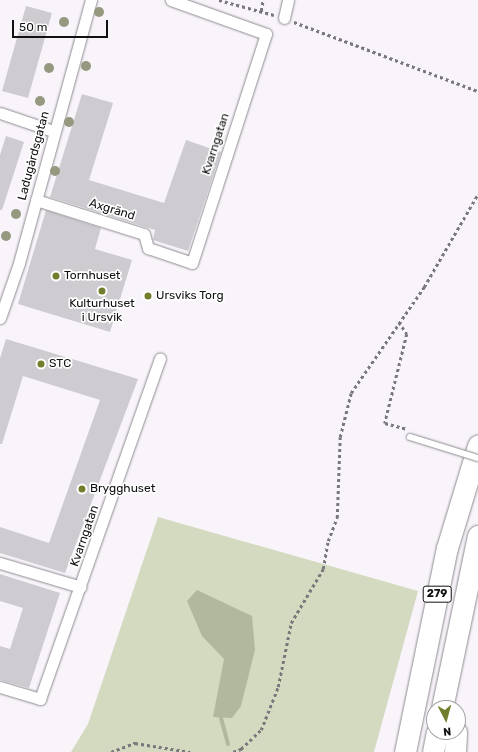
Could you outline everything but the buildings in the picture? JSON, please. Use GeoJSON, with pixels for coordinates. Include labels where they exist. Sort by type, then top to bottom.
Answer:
{"type":"FeatureCollection","features":[{"type":"Feature","properties":{"kind":"highway","name":"279"},"geometry":{"type":"LineString","coordinates":[[414,704],[447,548],[478,446]]}},
{"type":"Feature","properties":{"kind":"highway","name":"279"},"geometry":{"type":"LineString","coordinates":[[444,700],[478,536]]}},
{"type":"Feature","properties":{"kind":"highway"},"geometry":{"type":"LineString","coordinates":[[458,700],[464,597]]}},
{"type":"Feature","properties":{"kind":"highway"},"geometry":{"type":"LineString","coordinates":[[392,752],[414,704]]}},
{"type":"Feature","properties":{"kind":"highway"},"geometry":{"type":"LineString","coordinates":[[404,752],[414,704]]}},
{"type":"Feature","properties":{"kind":"highway"},"geometry":{"type":"LineString","coordinates":[[433,752],[435,740]]}},
{"type":"Feature","properties":{"kind":"highway"},"geometry":{"type":"LineString","coordinates":[[455,752],[456,740]]}},
{"type":"Feature","properties":{"kind":"street","name":"Ladugårdsgatan"},"geometry":{"type":"LineString","coordinates":[[1,313],[36,200],[53,131],[91,0]]}},
{"type":"Feature","properties":{"kind":"street","name":"Kvarngatan"},"geometry":{"type":"LineString","coordinates":[[171,0],[266,34],[192,263]]}},
{"type":"Feature","properties":{"kind":"street"},"geometry":{"type":"LineString","coordinates":[[284,18],[288,0]]}},
{"type":"Feature","properties":{"kind":"street"},"geometry":{"type":"LineString","coordinates":[[0,113],[53,131]]}},
{"type":"Feature","properties":{"kind":"street","name":"Axgränd"},"geometry":{"type":"LineString","coordinates":[[36,200],[144,234],[148,248],[192,263]]}},
{"type":"Feature","properties":{"kind":"street","name":"Kvarngatan"},"geometry":{"type":"LineString","coordinates":[[0,687],[40,699],[81,587],[160,358]]}},
{"type":"Feature","properties":{"kind":"street"},"geometry":{"type":"LineString","coordinates":[[0,563],[81,587]]}},
{"type":"Feature","properties":{"kind":"lane"},"geometry":{"type":"LineString","coordinates":[[410,437],[478,458]]}},
{"type":"Feature","properties":{"kind":"path"},"geometry":{"type":"LineString","coordinates":[[219,0],[261,11],[263,0]]}},
{"type":"Feature","properties":{"kind":"path"},"geometry":{"type":"LineString","coordinates":[[284,18],[478,91]]}},
{"type":"Feature","properties":{"kind":"path"},"geometry":{"type":"LineString","coordinates":[[233,752],[241,749],[261,730],[278,687],[291,623],[323,569],[328,541],[337,518],[340,437],[351,393],[424,286],[478,194]]}},
{"type":"Feature","properties":{"kind":"path"},"geometry":{"type":"LineString","coordinates":[[399,322],[407,334],[385,423],[413,431]]}},
{"type":"Feature","properties":{"kind":"path"},"geometry":{"type":"LineString","coordinates":[[111,752],[135,743],[190,752]]}},
{"type":"Feature","properties":{"kind":"shaded area"},"geometry":{"type":"Polygon","coordinates":[[[158,517],[418,591],[374,752],[71,752],[88,724],[158,517]]]}},
{"type":"Feature","properties":{"kind":"shaded area"},"geometry":{"type":"Polygon","coordinates":[[[197,590],[252,616],[255,650],[241,706],[232,718],[213,717],[224,659],[202,636],[187,601],[197,590]]]}},
{"type":"Feature","properties":{"kind":"waterway"},"geometry":{"type":"LineString","coordinates":[[221,718],[228,744]]}},
{"type":"Feature","properties":{"kind":"place","name":"Tornhuset"},"geometry":{"type":"Point","coordinates":[56,276]}},
{"type":"Feature","properties":{"kind":"place","name":"Kulturhuset i Ursvik"},"geometry":{"type":"Point","coordinates":[102,291]}},
{"type":"Feature","properties":{"kind":"place","name":"Ursviks Torg"},"geometry":{"type":"Point","coordinates":[148,296]}},
{"type":"Feature","properties":{"kind":"place","name":"STC"},"geometry":{"type":"Point","coordinates":[41,364]}},
{"type":"Feature","properties":{"kind":"place","name":"Brygghuset"},"geometry":{"type":"Point","coordinates":[82,489]}}]}
